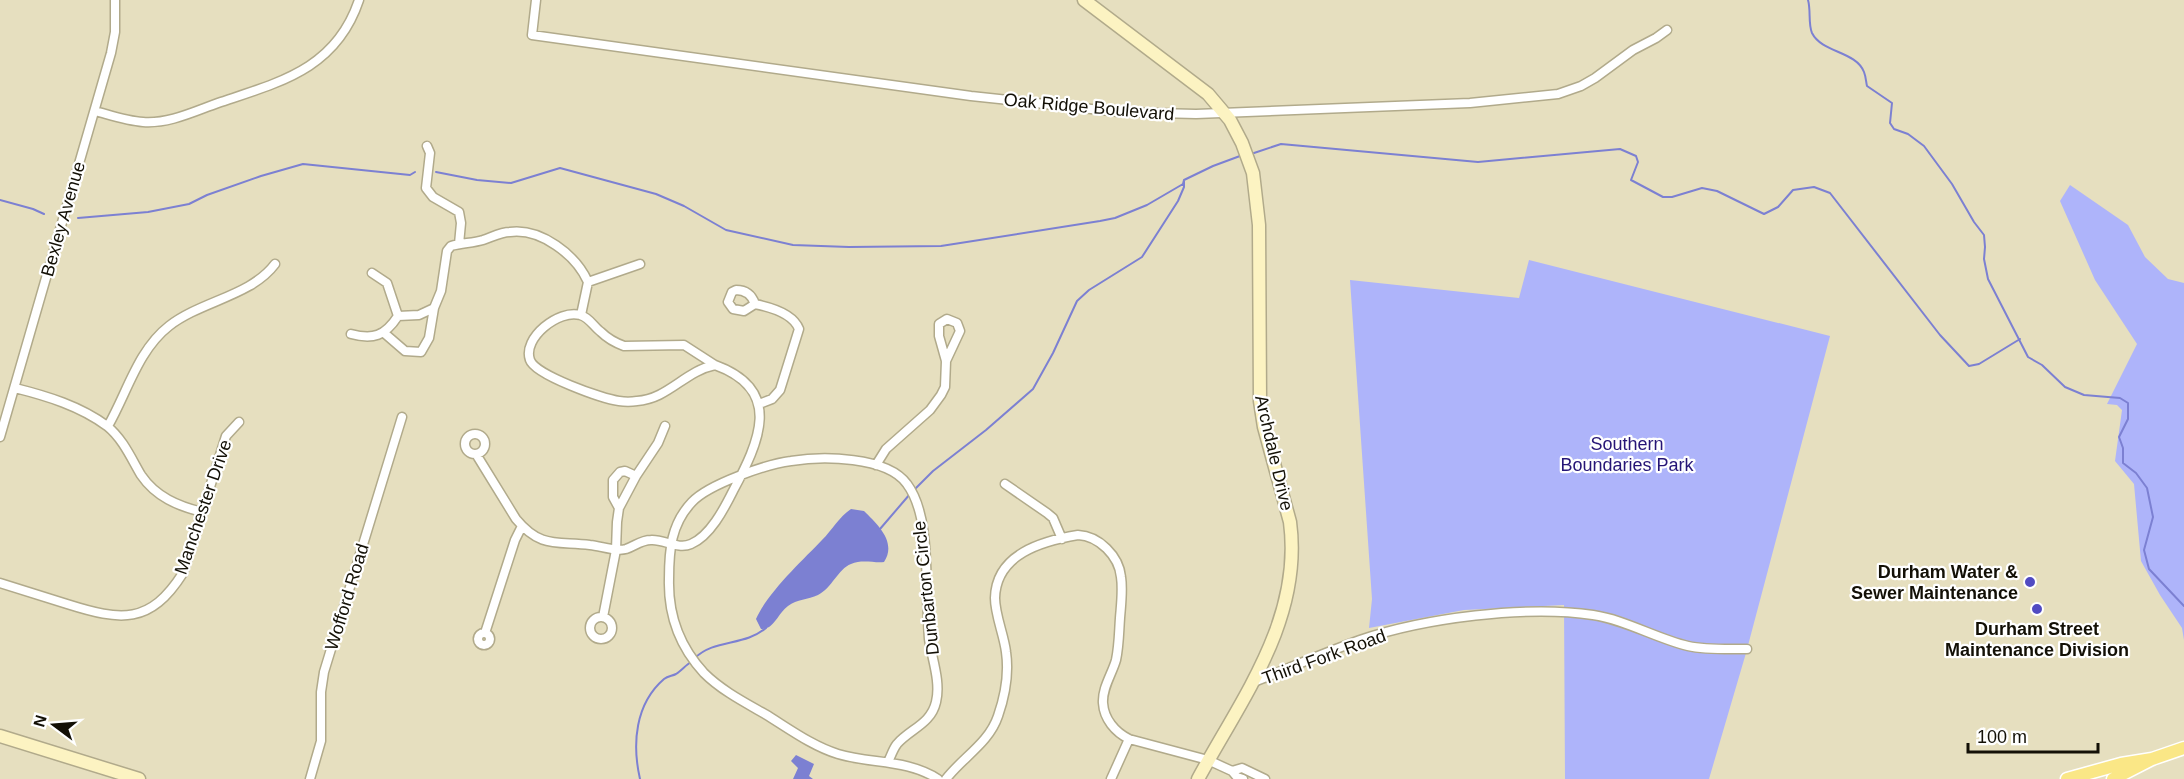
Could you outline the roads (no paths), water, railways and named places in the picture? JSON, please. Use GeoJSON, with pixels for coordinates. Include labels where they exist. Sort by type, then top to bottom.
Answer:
{"type":"FeatureCollection","features":[{"type":"Feature","properties":{"kind":"main road"},"geometry":{"type":"LineString","coordinates":[[2113,779],[2152,759],[2184,748]]}},
{"type":"Feature","properties":{"kind":"main road"},"geometry":{"type":"LineString","coordinates":[[2067,779],[2121,764],[2152,759]]}},
{"type":"Feature","properties":{"kind":"street","name":"Bexley Avenue"},"geometry":{"type":"LineString","coordinates":[[0,437],[113,43],[115,0]]}},
{"type":"Feature","properties":{"kind":"street"},"geometry":{"type":"LineString","coordinates":[[94,111],[128,120],[156,122],[183,116],[290,78],[317,61],[332,48],[352,17],[359,0]]}},
{"type":"Feature","properties":{"kind":"street","name":"Oak Ridge Boulevard"},"geometry":{"type":"LineString","coordinates":[[536,0],[532,35],[971,96],[1083,109],[1156,114],[1470,103],[1557,94],[1581,86],[1595,78],[1633,50],[1667,30]]}},
{"type":"Feature","properties":{"kind":"street","name":"Archdale Drive"},"geometry":{"type":"LineString","coordinates":[[1084,0],[1198,85],[1224,113],[1246,152],[1256,187],[1259,225],[1260,401],[1292,537],[1291,570],[1282,616],[1266,658],[1198,779]]}},
{"type":"Feature","properties":{"kind":"street"},"geometry":{"type":"LineString","coordinates":[[428,146],[430,153],[426,188],[433,197],[459,212],[461,223],[459,244]]}},
{"type":"Feature","properties":{"kind":"street"},"geometry":{"type":"LineString","coordinates":[[383,332],[405,351],[421,352],[429,338],[434,308],[441,291],[447,251],[451,246],[481,241],[509,231],[528,234],[549,242],[572,258],[584,272],[588,282],[581,315]]}},
{"type":"Feature","properties":{"kind":"street"},"geometry":{"type":"LineString","coordinates":[[108,426],[145,354],[162,331],[182,316],[260,280],[275,264]]}},
{"type":"Feature","properties":{"kind":"street"},"geometry":{"type":"LineString","coordinates":[[588,282],[640,264]]}},
{"type":"Feature","properties":{"kind":"street"},"geometry":{"type":"LineString","coordinates":[[372,273],[387,283],[398,316]]}},
{"type":"Feature","properties":{"kind":"street"},"geometry":{"type":"LineString","coordinates":[[754,304],[783,313],[797,323],[799,329],[780,390],[772,399],[759,404]]}},
{"type":"Feature","properties":{"kind":"street"},"geometry":{"type":"LineString","coordinates":[[351,334],[372,338],[383,332],[398,316],[418,315],[434,308]]}},
{"type":"Feature","properties":{"kind":"street"},"geometry":{"type":"LineString","coordinates":[[476,454],[522,526],[537,537],[554,543],[588,544],[616,550],[653,539],[678,546],[690,545],[710,528],[729,499],[757,442],[760,428],[759,404],[748,386],[739,376],[715,365],[684,345],[624,346],[600,332],[581,315],[564,315],[555,319],[534,338],[529,358],[537,370],[618,401],[639,401],[662,394],[696,370],[715,365]]}},
{"type":"Feature","properties":{"kind":"street"},"geometry":{"type":"LineString","coordinates":[[876,465],[894,440],[936,403],[945,387],[946,361]]}},
{"type":"Feature","properties":{"kind":"street"},"geometry":{"type":"LineString","coordinates":[[15,388],[68,404],[108,426],[130,453],[145,480],[158,494],[171,502],[202,512]]}},
{"type":"Feature","properties":{"kind":"street","name":"Wofford Road"},"geometry":{"type":"LineString","coordinates":[[310,779],[321,741],[321,692],[324,672],[402,417]]}},
{"type":"Feature","properties":{"kind":"street","name":"Manchester Drive"},"geometry":{"type":"LineString","coordinates":[[0,583],[96,613],[114,616],[143,612],[166,597],[183,573],[226,436],[239,422]]}},
{"type":"Feature","properties":{"kind":"street"},"geometry":{"type":"LineString","coordinates":[[603,617],[616,550],[616,522],[619,508],[665,426]]}},
{"type":"Feature","properties":{"kind":"street","name":"Dunbarton Circle"},"geometry":{"type":"LineString","coordinates":[[888,762],[897,744],[918,728],[932,712],[938,693],[929,639],[923,536],[918,509],[903,480],[876,465],[825,458],[792,460],[708,489],[692,502],[676,524],[670,543],[671,616],[686,649],[703,672],[732,694],[823,748],[849,756],[888,762],[918,770],[938,779]]}},
{"type":"Feature","properties":{"kind":"street"},"geometry":{"type":"LineString","coordinates":[[619,508],[613,497],[613,480],[620,472],[625,471],[636,476]]}},
{"type":"Feature","properties":{"kind":"street"},"geometry":{"type":"LineString","coordinates":[[1005,484],[1053,518],[1062,539]]}},
{"type":"Feature","properties":{"kind":"street"},"geometry":{"type":"LineString","coordinates":[[485,633],[515,540],[522,526]]}},
{"type":"Feature","properties":{"kind":"street"},"geometry":{"type":"LineString","coordinates":[[946,779],[960,762],[985,740],[995,724],[1002,703],[1007,662],[1003,630],[996,603],[999,578],[1007,564],[1020,553],[1036,546],[1085,536],[1099,542],[1111,554],[1120,570],[1122,588],[1118,650],[1102,699],[1108,720],[1117,732],[1129,739],[1190,753],[1232,771],[1237,777],[1243,779]]}},
{"type":"Feature","properties":{"kind":"street","name":"Third Fork Road"},"geometry":{"type":"LineString","coordinates":[[1254,682],[1370,637],[1440,621],[1499,614],[1558,611],[1594,615],[1613,619],[1688,646],[1747,649]]}},
{"type":"Feature","properties":{"kind":"street"},"geometry":{"type":"LineString","coordinates":[[0,736],[139,779]]}},
{"type":"Feature","properties":{"kind":"street"},"geometry":{"type":"LineString","coordinates":[[1112,779],[1129,739]]}},
{"type":"Feature","properties":{"kind":"street"},"geometry":{"type":"LineString","coordinates":[[1232,771],[1242,768],[1265,779]]}},
{"type":"Feature","properties":{"kind":"waterway"},"geometry":{"type":"LineString","coordinates":[[1808,0],[1811,29],[1817,40],[1860,65],[1865,74],[1867,86],[1892,103],[1890,123],[1894,129],[1908,134],[1924,146],[1952,184],[1984,235],[1984,259],[1988,279],[2028,357],[2042,365],[2065,387],[2084,395],[2120,398],[2128,403],[2128,419],[2119,437],[2123,448],[2123,463],[2136,473],[2147,488],[2153,517],[2144,550],[2149,569],[2184,606]]}},
{"type":"Feature","properties":{"kind":"waterway"},"geometry":{"type":"LineString","coordinates":[[1254,153],[1281,144],[1478,162],[1620,149],[1636,156],[1638,162],[1631,180],[1663,197],[1672,197],[1702,188],[1717,191],[1764,214],[1778,207],[1793,190],[1814,187],[1830,193],[1940,335],[1969,366],[1979,364],[2020,339]]}},
{"type":"Feature","properties":{"kind":"waterway"},"geometry":{"type":"LineString","coordinates":[[436,172],[477,180],[511,183],[560,168],[656,194],[684,206],[726,230],[793,245],[941,246],[1115,218],[1147,205],[1183,184],[1184,180],[1240,156]]}},
{"type":"Feature","properties":{"kind":"waterway"},"geometry":{"type":"LineString","coordinates":[[78,218],[148,212],[189,204],[207,195],[261,176],[303,164],[410,175],[415,172]]}},
{"type":"Feature","properties":{"kind":"waterway"},"geometry":{"type":"LineString","coordinates":[[914,490],[933,471],[986,430],[1033,389],[1077,301],[1089,290],[1142,257],[1178,201],[1184,187],[1184,180]]}},
{"type":"Feature","properties":{"kind":"waterway"},"geometry":{"type":"LineString","coordinates":[[0,200],[44,214]]}},
{"type":"Feature","properties":{"kind":"waterway"},"geometry":{"type":"LineString","coordinates":[[880,529],[910,494]]}},
{"type":"Feature","properties":{"kind":"waterway"},"geometry":{"type":"LineString","coordinates":[[695,658],[711,648],[749,638],[766,628]]}},
{"type":"Feature","properties":{"kind":"waterway"},"geometry":{"type":"LineString","coordinates":[[640,779],[636,739],[638,725],[647,700],[664,679],[676,674],[691,662]]}},
{"type":"Feature","properties":{"kind":"place","name":"Durham Water & Sewer Maintenance"},"geometry":{"type":"Point","coordinates":[2030,582]}},
{"type":"Feature","properties":{"kind":"place","name":"Durham Street Maintenance Division"},"geometry":{"type":"Point","coordinates":[2037,609]}},
{"type":"Feature","properties":{"kind":"park label","name":"Southern Boundaries Park"},"geometry":{"type":"Point","coordinates":[1627,454]}}]}
